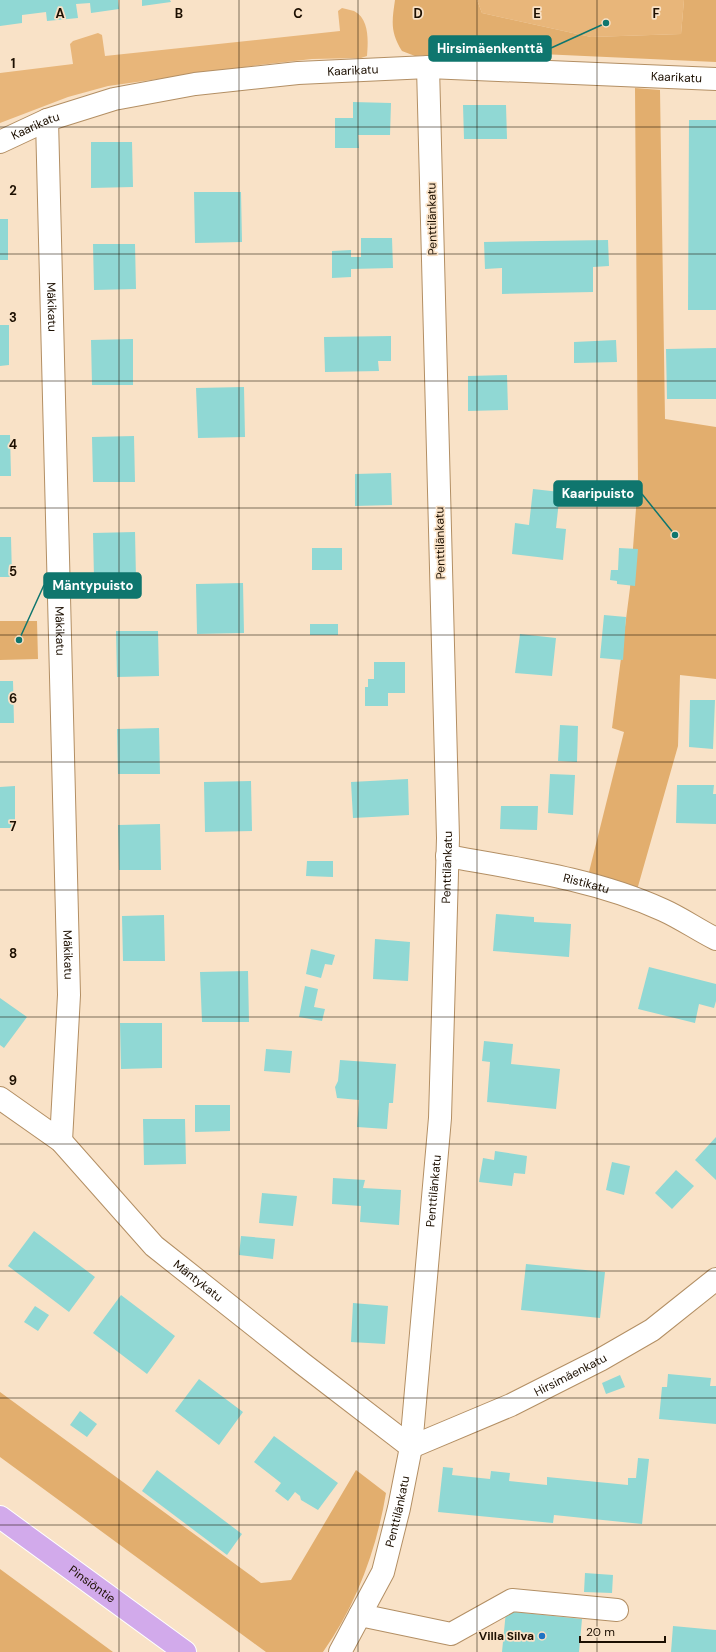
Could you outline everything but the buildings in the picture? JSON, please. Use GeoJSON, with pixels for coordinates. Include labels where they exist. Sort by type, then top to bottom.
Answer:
{"type":"FeatureCollection","features":[{"type":"Feature","properties":{"kind":"main road","name":"Pinsiöntie"},"geometry":{"type":"LineString","coordinates":[[0,1517],[185,1652]]}},
{"type":"Feature","properties":{"kind":"street","name":"Kaarikatu"},"geometry":{"type":"LineString","coordinates":[[0,142],[48,120],[114,99],[195,84],[298,73],[428,67],[716,79]]}},
{"type":"Feature","properties":{"kind":"street","name":"Penttilänkatu"},"geometry":{"type":"LineString","coordinates":[[340,1652],[383,1572],[399,1508],[411,1447],[440,1118],[447,856],[428,67]]}},
{"type":"Feature","properties":{"kind":"street","name":"Mäkikatu"},"geometry":{"type":"LineString","coordinates":[[48,120],[69,995],[61,1141]]}},
{"type":"Feature","properties":{"kind":"street","name":"Ristikatu"},"geometry":{"type":"LineString","coordinates":[[447,856],[550,875],[606,889],[663,910],[716,939]]}},
{"type":"Feature","properties":{"kind":"street","name":"Mäntykatu"},"geometry":{"type":"LineString","coordinates":[[0,1098],[61,1141],[154,1246],[411,1447]]}},
{"type":"Feature","properties":{"kind":"street","name":"Hirsimäenkatu"},"geometry":{"type":"LineString","coordinates":[[411,1447],[511,1405],[600,1360],[652,1330],[716,1279]]}},
{"type":"Feature","properties":{"kind":"street"},"geometry":{"type":"LineString","coordinates":[[360,1615],[451,1634],[512,1600],[617,1610]]}},
{"type":"Feature","properties":{"kind":"shaded area"},"geometry":{"type":"Polygon","coordinates":[[[395,0],[477,0],[482,13],[591,37],[681,34],[684,0],[716,0],[716,62],[476,51],[415,56],[402,51],[395,38],[393,20],[395,0]]]}},
{"type":"Feature","properties":{"kind":"shaded area"},"geometry":{"type":"Polygon","coordinates":[[[477,0],[684,0],[681,34],[591,37],[482,13],[477,0]]]}},
{"type":"Feature","properties":{"kind":"shaded area"},"geometry":{"type":"Polygon","coordinates":[[[342,8],[354,11],[363,19],[367,31],[367,56],[361,58],[312,59],[259,65],[108,86],[68,97],[0,123],[0,73],[73,64],[70,44],[73,41],[98,33],[102,35],[105,56],[340,31],[338,11],[342,8]]]}},
{"type":"Feature","properties":{"kind":"shaded area"},"geometry":{"type":"Polygon","coordinates":[[[635,88],[660,90],[665,419],[716,427],[716,679],[680,675],[678,746],[637,890],[589,872],[624,732],[612,728],[630,588],[638,482],[635,88]]]}},
{"type":"Feature","properties":{"kind":"shaded area"},"geometry":{"type":"Polygon","coordinates":[[[0,621],[37,621],[38,659],[0,660],[0,621]]]}},
{"type":"Feature","properties":{"kind":"shaded area"},"geometry":{"type":"Polygon","coordinates":[[[0,1392],[261,1583],[291,1580],[356,1470],[386,1493],[377,1535],[364,1576],[346,1615],[323,1652],[266,1652],[0,1457],[0,1392]]]}},
{"type":"Feature","properties":{"kind":"shaded area"},"geometry":{"type":"Polygon","coordinates":[[[0,1569],[113,1652],[0,1652],[0,1569]]]}},
{"type":"Feature","properties":{"kind":"place","name":"Hirsimäenkenttä"},"geometry":{"type":"Point","coordinates":[606,23]}},
{"type":"Feature","properties":{"kind":"place","name":"Kaaripuisto"},"geometry":{"type":"Point","coordinates":[675,535]}},
{"type":"Feature","properties":{"kind":"place","name":"Mäntypuisto"},"geometry":{"type":"Point","coordinates":[19,640]}},
{"type":"Feature","properties":{"kind":"place","name":"Villa Silva"},"geometry":{"type":"Point","coordinates":[542,1636]}}]}
